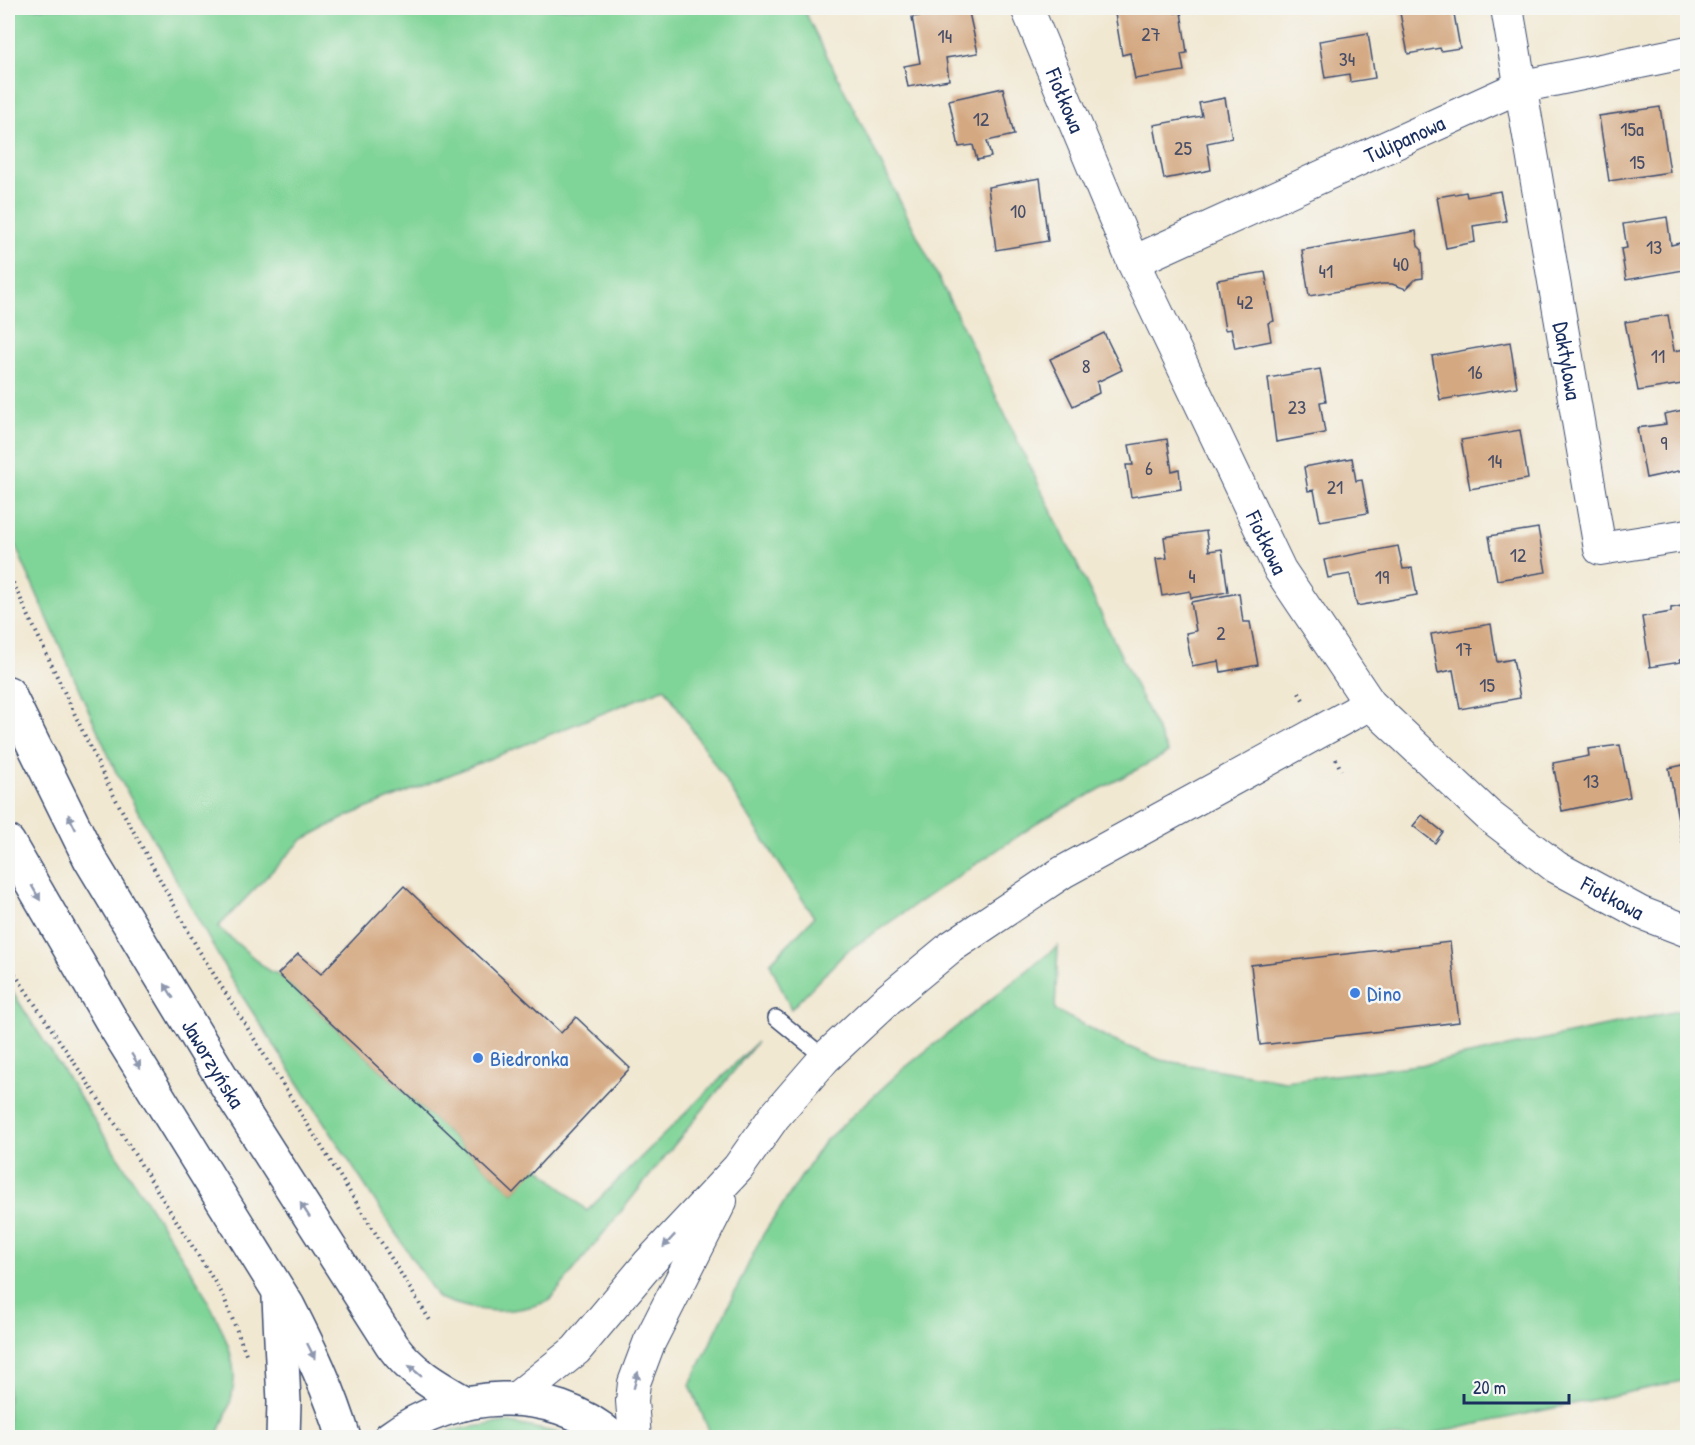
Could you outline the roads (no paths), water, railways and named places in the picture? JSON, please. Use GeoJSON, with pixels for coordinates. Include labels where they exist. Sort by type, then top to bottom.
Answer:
{"type":"FeatureCollection","features":[{"type":"Feature","properties":{"kind":"main road","name":"Jaworzyńska"},"geometry":{"type":"LineString","coordinates":[[8,693],[90,859],[232,1096],[392,1345],[404,1362],[424,1379],[464,1402]]}},
{"type":"Feature","properties":{"kind":"main road"},"geometry":{"type":"LineString","coordinates":[[8,842],[114,1025],[279,1290],[313,1354],[333,1401],[344,1437]]}},
{"type":"Feature","properties":{"kind":"main road"},"geometry":{"type":"LineString","coordinates":[[279,1290],[284,1402],[283,1437]]}},
{"type":"Feature","properties":{"kind":"main road"},"geometry":{"type":"LineString","coordinates":[[390,1437],[435,1411],[464,1402],[515,1399],[554,1406],[582,1418],[613,1437]]}},
{"type":"Feature","properties":{"kind":"street","name":"Fiołkowa"},"geometry":{"type":"LineString","coordinates":[[1027,8],[1133,262],[1280,570],[1370,704],[1488,815],[1556,867],[1641,913],[1688,931]]}},
{"type":"Feature","properties":{"kind":"street"},"geometry":{"type":"LineString","coordinates":[[1507,8],[1519,87]]}},
{"type":"Feature","properties":{"kind":"street","name":"Tulipanowa"},"geometry":{"type":"LineString","coordinates":[[1133,262],[1519,87],[1688,52]]}},
{"type":"Feature","properties":{"kind":"street","name":"Daktylowa"},"geometry":{"type":"LineString","coordinates":[[1519,87],[1600,549],[1688,535]]}},
{"type":"Feature","properties":{"kind":"street"},"geometry":{"type":"LineString","coordinates":[[515,1399],[576,1350],[648,1264],[738,1168],[774,1117],[825,1058],[887,1000],[951,947],[1063,872],[1370,704]]}},
{"type":"Feature","properties":{"kind":"street"},"geometry":{"type":"LineString","coordinates":[[635,1437],[632,1401],[634,1383],[649,1343],[738,1168]]}},
{"type":"Feature","properties":{"kind":"lane"},"geometry":{"type":"LineString","coordinates":[[776,1018],[825,1058]]}},
{"type":"Feature","properties":{"kind":"place","name":"Dino"},"geometry":{"type":"Point","coordinates":[1355,993]}},
{"type":"Feature","properties":{"kind":"place","name":"Biedronka"},"geometry":{"type":"Point","coordinates":[478,1058]}}]}
